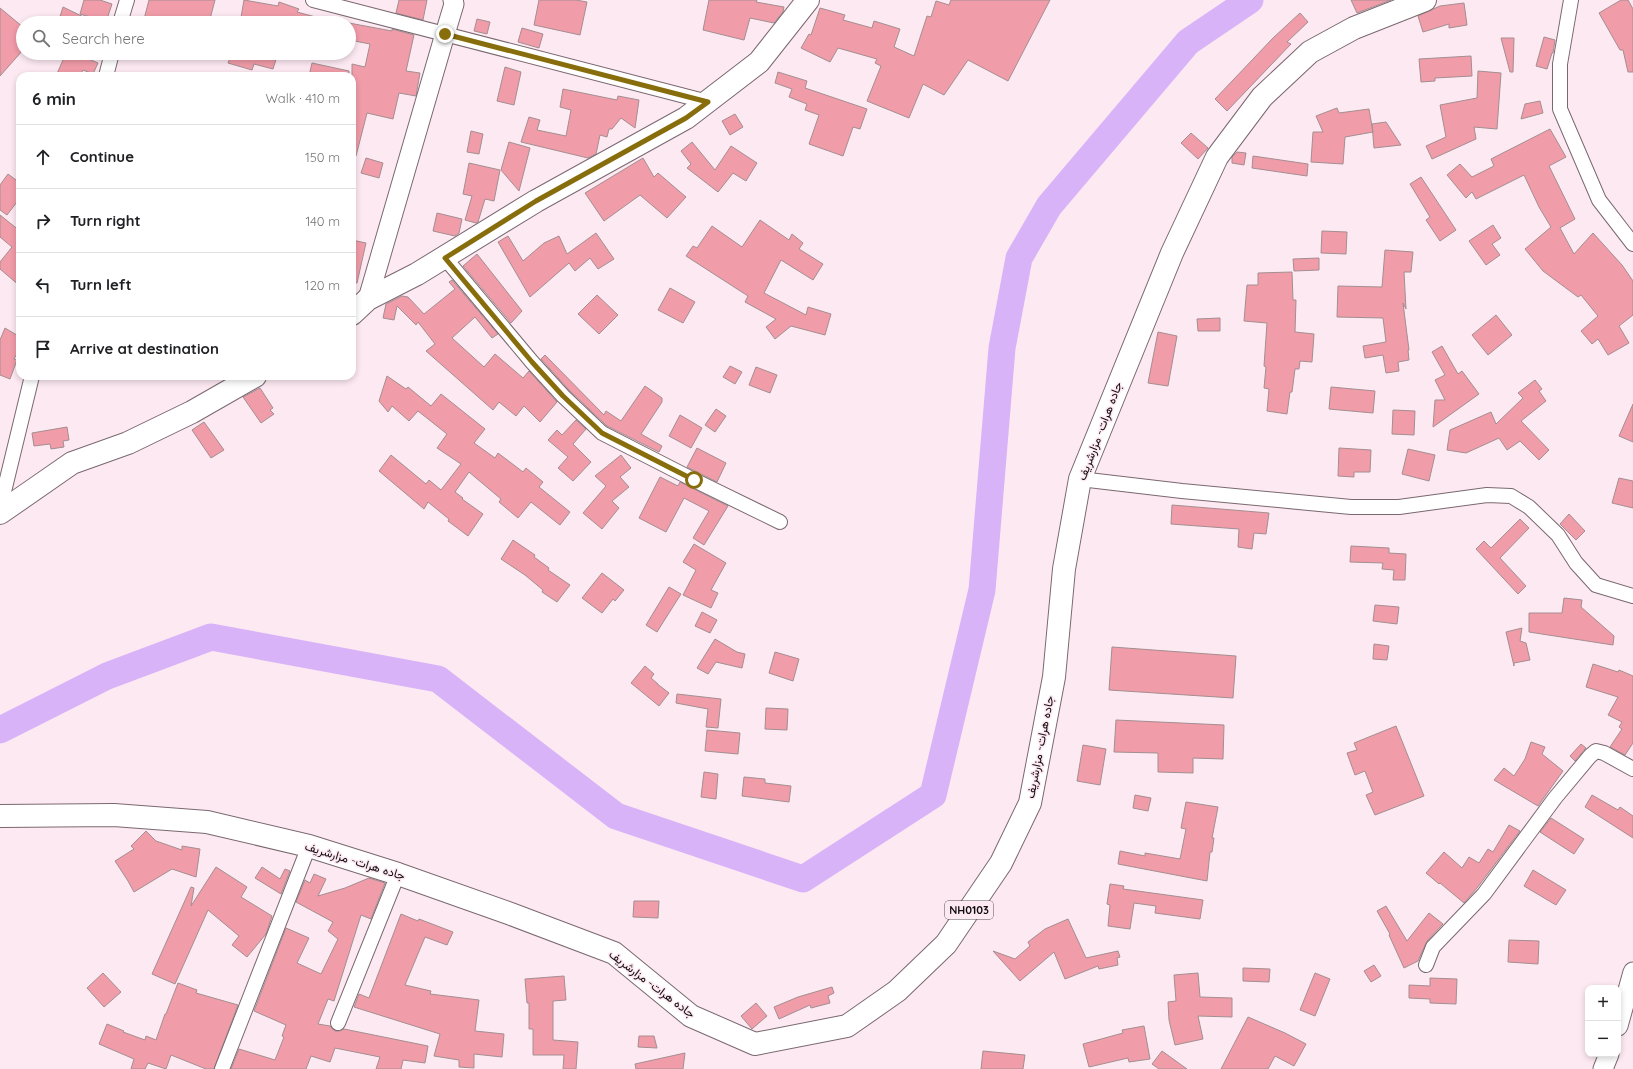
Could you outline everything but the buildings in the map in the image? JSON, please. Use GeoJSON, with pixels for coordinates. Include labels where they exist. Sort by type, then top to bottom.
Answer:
{"type":"FeatureCollection","features":[{"type":"Feature","properties":{"kind":"main road"},"geometry":{"type":"LineString","coordinates":[[356,310],[368,299],[445,258],[536,201],[686,118],[759,62],[808,0]]}},
{"type":"Feature","properties":{"kind":"main road","name":"جاده هرات- مزارشریف"},"geometry":{"type":"LineString","coordinates":[[0,816],[114,815],[207,822],[309,846],[398,874],[511,914],[614,953],[691,1016],[755,1044],[847,1026],[897,991],[946,944],[1001,863],[1030,803],[1054,677],[1064,570],[1080,480],[1172,253],[1218,157],[1262,96],[1310,52],[1354,28],[1425,0]]}},
{"type":"Feature","properties":{"kind":"main road"},"geometry":{"type":"LineString","coordinates":[[0,513],[72,463],[128,443],[192,412],[248,380]]}},
{"type":"Feature","properties":{"kind":"street"},"geometry":{"type":"LineString","coordinates":[[122,16],[126,0]]}},
{"type":"Feature","properties":{"kind":"street"},"geometry":{"type":"LineString","coordinates":[[312,0],[708,102]]}},
{"type":"Feature","properties":{"kind":"street"},"geometry":{"type":"LineString","coordinates":[[1571,0],[1560,64],[1560,109],[1599,200],[1633,244]]}},
{"type":"Feature","properties":{"kind":"street"},"geometry":{"type":"LineString","coordinates":[[368,299],[455,1]]}},
{"type":"Feature","properties":{"kind":"street"},"geometry":{"type":"LineString","coordinates":[[107,72],[110,60]]}},
{"type":"Feature","properties":{"kind":"street"},"geometry":{"type":"LineString","coordinates":[[445,258],[532,362],[563,396],[602,433],[780,522]]}},
{"type":"Feature","properties":{"kind":"street"},"geometry":{"type":"LineString","coordinates":[[0,508],[31,380]]}},
{"type":"Feature","properties":{"kind":"street"},"geometry":{"type":"LineString","coordinates":[[1080,480],[1351,507],[1399,507],[1487,495],[1511,496],[1529,507],[1558,535],[1576,563],[1596,585],[1633,596]]}},
{"type":"Feature","properties":{"kind":"street"},"geometry":{"type":"LineString","coordinates":[[1426,965],[1433,947],[1484,894],[1555,798],[1590,756],[1596,751],[1604,753],[1633,769]]}},
{"type":"Feature","properties":{"kind":"street"},"geometry":{"type":"LineString","coordinates":[[222,1069],[309,846]]}},
{"type":"Feature","properties":{"kind":"street"},"geometry":{"type":"LineString","coordinates":[[338,1023],[398,874]]}},
{"type":"Feature","properties":{"kind":"street"},"geometry":{"type":"LineString","coordinates":[[1619,1021],[1633,972]]}},
{"type":"Feature","properties":{"kind":"street"},"geometry":{"type":"LineString","coordinates":[[1603,1069],[1607,1057]]}},
{"type":"Feature","properties":{"kind":"waterway"},"geometry":{"type":"LineString","coordinates":[[0,730],[107,676],[211,637],[438,679],[616,816],[803,879],[933,795],[982,590],[1002,348],[1019,258],[1049,206],[1188,42],[1250,0]]}},
{"type":"Feature","properties":{"kind":"route"},"geometry":{"type":"LineString","coordinates":[[445,34],[708,102],[686,118],[536,201],[445,258],[532,362],[563,396],[602,433],[694,480]]}}]}
